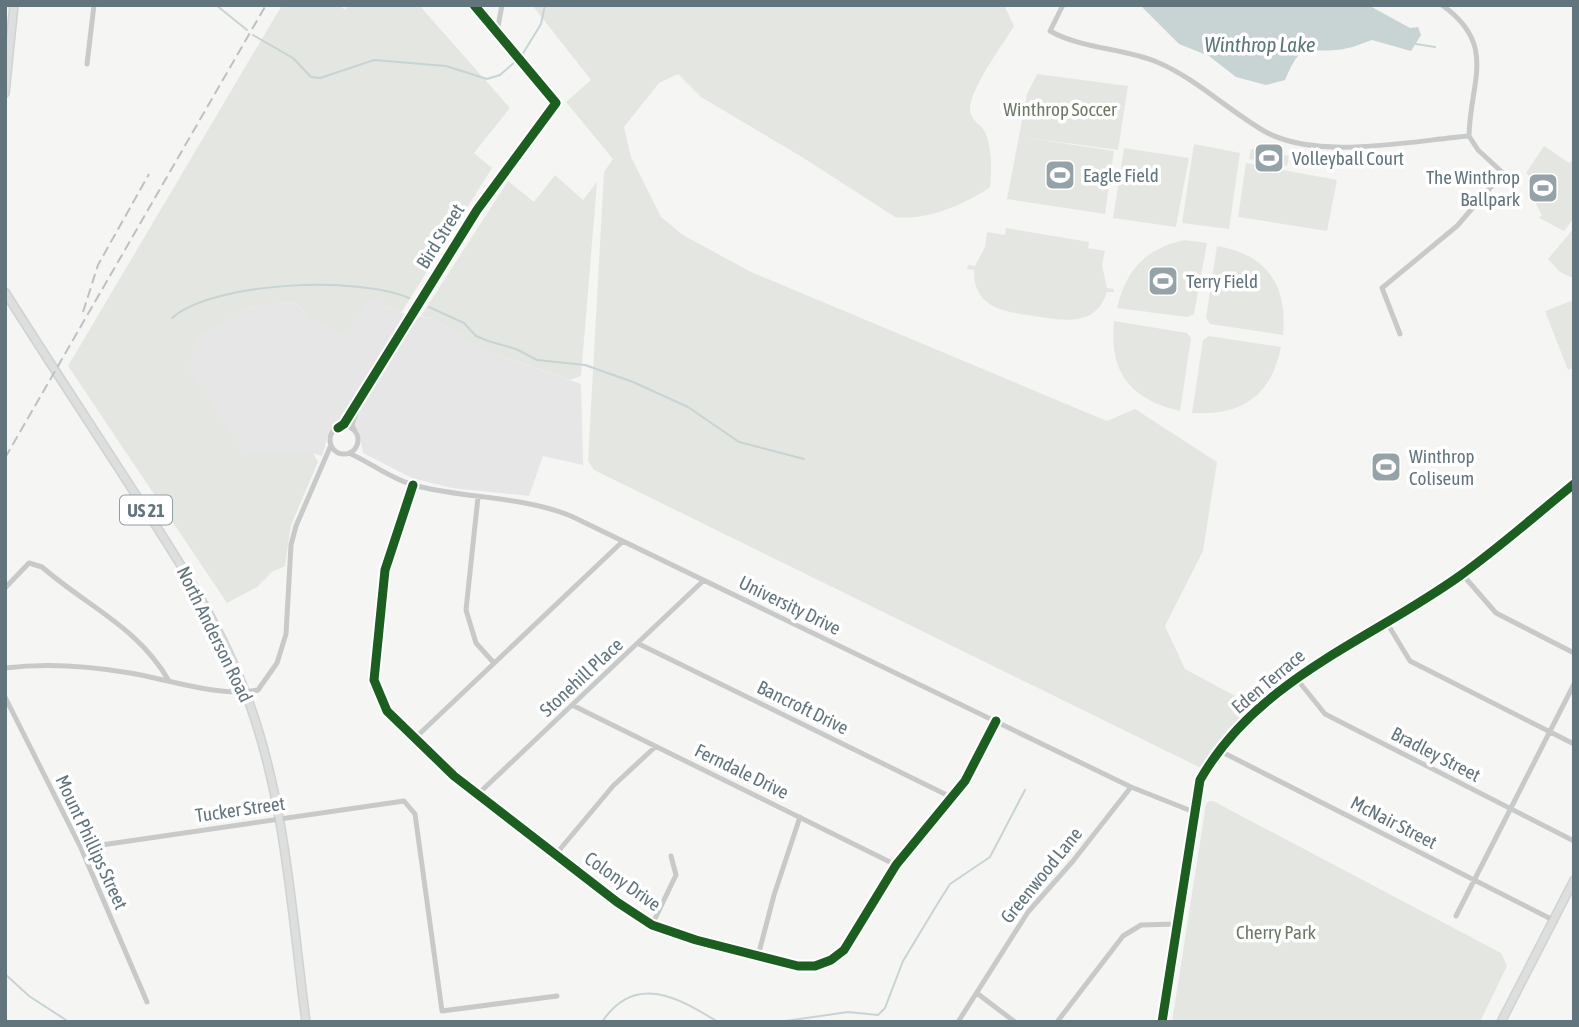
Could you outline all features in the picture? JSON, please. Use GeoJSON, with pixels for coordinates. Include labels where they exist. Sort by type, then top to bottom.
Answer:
{"type":"FeatureCollection","features":[{"type":"Feature","properties":{"kind":"main road"},"geometry":{"type":"LineString","coordinates":[[5,93],[14,5]]}},
{"type":"Feature","properties":{"kind":"main road","name":"North Anderson Road"},"geometry":{"type":"LineString","coordinates":[[5,292],[183,567],[214,624],[245,693],[260,734],[279,819],[306,1022]]}},
{"type":"Feature","properties":{"kind":"main road"},"geometry":{"type":"LineString","coordinates":[[1502,1022],[1574,880]]}},
{"type":"Feature","properties":{"kind":"street"},"geometry":{"type":"LineString","coordinates":[[88,64],[94,5]]}},
{"type":"Feature","properties":{"kind":"street"},"geometry":{"type":"LineString","coordinates":[[474,5],[497,32]]}},
{"type":"Feature","properties":{"kind":"street"},"geometry":{"type":"LineString","coordinates":[[497,32],[502,5]]}},
{"type":"Feature","properties":{"kind":"street"},"geometry":{"type":"LineString","coordinates":[[1063,5],[1050,32],[1061,37],[1133,53],[1160,64],[1266,132],[1287,141],[1315,146],[1342,146],[1469,136]]}},
{"type":"Feature","properties":{"kind":"street"},"geometry":{"type":"LineString","coordinates":[[1400,334],[1382,288],[1457,226],[1503,173],[1478,150],[1469,136],[1479,72],[1477,52],[1465,25],[1442,5]]}},
{"type":"Feature","properties":{"kind":"street","name":"Bird Street"},"geometry":{"type":"LineString","coordinates":[[245,693],[258,690],[277,663],[286,634],[290,555],[296,526],[331,445],[330,437],[344,424],[477,210],[556,103],[497,32]]}},
{"type":"Feature","properties":{"kind":"street","name":"Bird Street"},"geometry":{"type":"LineString","coordinates":[[356,446],[352,425],[362,394]]}},
{"type":"Feature","properties":{"kind":"street"},"geometry":{"type":"LineString","coordinates":[[338,428],[346,427],[355,433]]}},
{"type":"Feature","properties":{"kind":"street"},"geometry":{"type":"LineString","coordinates":[[331,445],[336,452]]}},
{"type":"Feature","properties":{"kind":"street"},"geometry":{"type":"LineString","coordinates":[[325,457],[336,452],[349,453],[356,446],[363,459]]}},
{"type":"Feature","properties":{"kind":"street","name":"University Drive"},"geometry":{"type":"LineString","coordinates":[[349,453],[413,485],[478,497],[514,499],[553,509],[1131,787],[1194,812]]}},
{"type":"Feature","properties":{"kind":"street","name":"Eden Terrace"},"geometry":{"type":"LineString","coordinates":[[1162,1022],[1200,780],[1220,751],[1261,706],[1313,664],[1387,623],[1462,574],[1574,484]]}},
{"type":"Feature","properties":{"kind":"street","name":"Colony Drive"},"geometry":{"type":"LineString","coordinates":[[413,485],[384,570],[374,680],[387,710],[414,739],[478,794],[652,925],[798,966],[815,966],[831,960],[844,950],[897,865],[953,798],[975,765],[996,722]]}},
{"type":"Feature","properties":{"kind":"street"},"geometry":{"type":"LineString","coordinates":[[478,497],[466,610],[476,643],[494,663]]}},
{"type":"Feature","properties":{"kind":"street"},"geometry":{"type":"LineString","coordinates":[[414,739],[622,542]]}},
{"type":"Feature","properties":{"kind":"street"},"geometry":{"type":"LineString","coordinates":[[5,587],[29,563],[42,567],[138,639],[153,654],[169,681]]}},
{"type":"Feature","properties":{"kind":"street"},"geometry":{"type":"LineString","coordinates":[[1462,574],[1496,613],[1574,653]]}},
{"type":"Feature","properties":{"kind":"street","name":"Stonehill Place"},"geometry":{"type":"LineString","coordinates":[[478,794],[703,581]]}},
{"type":"Feature","properties":{"kind":"street"},"geometry":{"type":"LineString","coordinates":[[1387,623],[1410,661],[1574,744]]}},
{"type":"Feature","properties":{"kind":"street","name":"Bancroft Drive"},"geometry":{"type":"LineString","coordinates":[[639,644],[953,798]]}},
{"type":"Feature","properties":{"kind":"street"},"geometry":{"type":"LineString","coordinates":[[5,668],[43,665],[108,669],[245,693]]}},
{"type":"Feature","properties":{"kind":"street","name":"Bradley Street"},"geometry":{"type":"LineString","coordinates":[[1296,678],[1325,714],[1574,841]]}},
{"type":"Feature","properties":{"kind":"street"},"geometry":{"type":"LineString","coordinates":[[1456,916],[1574,684]]}},
{"type":"Feature","properties":{"kind":"street","name":"Mount Phillips Street"},"geometry":{"type":"LineString","coordinates":[[5,697],[81,849],[146,1002]]}},
{"type":"Feature","properties":{"kind":"street","name":"Ferndale Drive"},"geometry":{"type":"LineString","coordinates":[[574,706],[897,865]]}},
{"type":"Feature","properties":{"kind":"street"},"geometry":{"type":"LineString","coordinates":[[556,854],[613,786],[655,747]]}},
{"type":"Feature","properties":{"kind":"street","name":"McNair Street"},"geometry":{"type":"LineString","coordinates":[[1220,751],[1553,920]]}},
{"type":"Feature","properties":{"kind":"street","name":"Greenwood Lane"},"geometry":{"type":"LineString","coordinates":[[958,1022],[1028,912],[1073,861],[1131,787]]}},
{"type":"Feature","properties":{"kind":"street","name":"Tucker Street"},"geometry":{"type":"LineString","coordinates":[[81,849],[404,801],[415,814],[442,1011],[557,996]]}},
{"type":"Feature","properties":{"kind":"street"},"geometry":{"type":"LineString","coordinates":[[758,956],[774,895],[800,817]]}},
{"type":"Feature","properties":{"kind":"street"},"geometry":{"type":"LineString","coordinates":[[652,925],[676,875],[671,856]]}},
{"type":"Feature","properties":{"kind":"street"},"geometry":{"type":"LineString","coordinates":[[1057,1022],[1123,936],[1141,925],[1176,925]]}},
{"type":"Feature","properties":{"kind":"street"},"geometry":{"type":"LineString","coordinates":[[978,994],[1014,1022]]}},
{"type":"Feature","properties":{"kind":"shaded area"},"geometry":{"type":"Polygon","coordinates":[[[370,299],[401,313],[434,319],[484,350],[581,384],[583,465],[543,456],[529,496],[452,488],[412,478],[363,453],[359,432],[355,427],[342,423],[329,432],[322,456],[312,453],[245,454],[191,371],[195,340],[251,307],[294,302],[310,318],[370,299]]]}},
{"type":"Feature","properties":{"kind":"green space"},"geometry":{"type":"Polygon","coordinates":[[[282,5],[339,5],[345,10],[349,5],[419,5],[510,108],[474,153],[492,168],[401,313],[370,299],[347,335],[310,318],[294,302],[251,307],[195,340],[191,371],[245,453],[313,453],[318,462],[291,525],[285,566],[272,572],[257,587],[227,603],[68,366],[282,5]]]}},
{"type":"Feature","properties":{"kind":"green space"},"geometry":{"type":"Polygon","coordinates":[[[532,5],[1004,5],[1014,26],[975,90],[970,109],[972,116],[983,129],[989,145],[990,187],[957,205],[919,217],[895,217],[802,157],[701,97],[678,74],[659,83],[624,127],[631,157],[661,217],[683,235],[751,272],[1107,421],[1135,409],[1217,462],[1203,551],[1165,626],[1185,669],[1252,705],[1227,731],[1201,768],[594,470],[588,461],[604,172],[613,159],[566,102],[591,80],[532,5]]]}},
{"type":"Feature","properties":{"kind":"green space","name":"Winthrop Soccer"},"geometry":{"type":"Polygon","coordinates":[[[1037,74],[1128,86],[1118,150],[1022,137],[1114,151],[1105,214],[1007,199],[1027,94],[1037,74]]]}},
{"type":"Feature","properties":{"kind":"green space"},"geometry":{"type":"Polygon","coordinates":[[[1194,144],[1240,153],[1229,229],[1182,223],[1194,144]]]}},
{"type":"Feature","properties":{"kind":"green space","name":"The Winthrop Ballpark"},"geometry":{"type":"Polygon","coordinates":[[[1544,146],[1569,163],[1574,158],[1574,218],[1564,231],[1539,218],[1542,215],[1534,200],[1530,200],[1528,190],[1535,180],[1526,173],[1544,146]]]}},
{"type":"Feature","properties":{"kind":"green space"},"geometry":{"type":"Polygon","coordinates":[[[1124,148],[1189,158],[1176,227],[1113,218],[1124,148]]]}},
{"type":"Feature","properties":{"kind":"green space","name":"Volleyball Court"},"geometry":{"type":"Polygon","coordinates":[[[1251,149],[1289,156],[1287,166],[1249,159],[1251,149]]]}},
{"type":"Feature","properties":{"kind":"green space"},"geometry":{"type":"Polygon","coordinates":[[[1246,163],[1337,180],[1327,231],[1238,217],[1246,163]]]}},
{"type":"Feature","properties":{"kind":"green space"},"geometry":{"type":"Polygon","coordinates":[[[555,175],[583,200],[597,182],[581,376],[570,380],[484,350],[434,319],[421,316],[508,181],[534,202],[555,175]]]}},
{"type":"Feature","properties":{"kind":"green space"},"geometry":{"type":"Polygon","coordinates":[[[1006,228],[1089,242],[1088,248],[1105,251],[1102,265],[1107,288],[1114,289],[1114,292],[1107,292],[1095,311],[1078,319],[1023,314],[993,306],[979,293],[974,270],[967,269],[968,265],[975,266],[985,247],[987,232],[1005,235],[1006,228]]]}},
{"type":"Feature","properties":{"kind":"green space"},"geometry":{"type":"Polygon","coordinates":[[[1574,228],[1572,278],[1560,272],[1548,259],[1574,228]]]}},
{"type":"Feature","properties":{"kind":"green space","name":"Terry Field"},"geometry":{"type":"Polygon","coordinates":[[[1184,240],[1207,243],[1194,314],[1187,317],[1117,308],[1126,283],[1139,263],[1158,249],[1184,240]]]}},
{"type":"Feature","properties":{"kind":"green space"},"geometry":{"type":"Polygon","coordinates":[[[1217,246],[1249,256],[1271,275],[1282,302],[1283,335],[1210,324],[1206,318],[1217,246]]]}},
{"type":"Feature","properties":{"kind":"green space"},"geometry":{"type":"Polygon","coordinates":[[[1574,300],[1574,368],[1568,370],[1545,311],[1574,300]]]}},
{"type":"Feature","properties":{"kind":"green space"},"geometry":{"type":"Polygon","coordinates":[[[1114,321],[1187,333],[1191,338],[1180,411],[1148,399],[1126,381],[1115,355],[1114,321]]]}},
{"type":"Feature","properties":{"kind":"green space"},"geometry":{"type":"Polygon","coordinates":[[[1209,336],[1281,347],[1270,379],[1251,400],[1225,411],[1192,413],[1203,340],[1209,336]]]}},
{"type":"Feature","properties":{"kind":"green space","name":"Cherry Park"},"geometry":{"type":"Polygon","coordinates":[[[1209,801],[1501,953],[1507,966],[1480,1022],[1172,1022],[1206,804],[1209,801]]]}},
{"type":"Feature","properties":{"kind":"water","name":"Winthrop Lake"},"geometry":{"type":"Polygon","coordinates":[[[1140,5],[1368,5],[1410,28],[1418,27],[1421,35],[1411,51],[1372,40],[1341,49],[1304,52],[1296,59],[1285,80],[1266,85],[1236,77],[1209,56],[1179,44],[1140,5]]]}},
{"type":"Feature","properties":{"kind":"waterway"},"geometry":{"type":"LineString","coordinates":[[216,5],[247,30]]}},
{"type":"Feature","properties":{"kind":"waterway"},"geometry":{"type":"LineString","coordinates":[[522,55],[541,24],[545,5]]}},
{"type":"Feature","properties":{"kind":"waterway"},"geometry":{"type":"LineString","coordinates":[[253,35],[293,58],[311,77],[320,78],[374,60],[446,66],[487,79],[500,75],[516,61]]}},
{"type":"Feature","properties":{"kind":"waterway"},"geometry":{"type":"LineString","coordinates":[[1416,44],[1435,47]]}},
{"type":"Feature","properties":{"kind":"waterway"},"geometry":{"type":"LineString","coordinates":[[172,318],[192,306],[220,296],[288,286],[357,287],[387,291],[409,298]]}},
{"type":"Feature","properties":{"kind":"waterway"},"geometry":{"type":"LineString","coordinates":[[429,307],[464,323],[476,336],[488,341],[516,349],[537,360],[585,365],[633,382],[688,407],[739,442],[804,459]]}},
{"type":"Feature","properties":{"kind":"waterway"},"geometry":{"type":"LineString","coordinates":[[779,1022],[848,1012],[878,1015],[885,1008],[903,961],[950,884],[990,857],[1025,790]]}},
{"type":"Feature","properties":{"kind":"waterway"},"geometry":{"type":"LineString","coordinates":[[5,974],[29,996],[69,1022]]}},
{"type":"Feature","properties":{"kind":"waterway"},"geometry":{"type":"LineString","coordinates":[[602,1022],[615,1007],[629,998],[643,994],[673,998],[718,1022]]}},
{"type":"Feature","properties":{"kind":"railway"},"geometry":{"type":"LineString","coordinates":[[5,458],[266,5]]}},
{"type":"Feature","properties":{"kind":"railway"},"geometry":{"type":"LineString","coordinates":[[83,312],[98,265],[149,174]]}},
{"type":"Feature","properties":{"kind":"cycle path"},"geometry":{"type":"LineString","coordinates":[[338,428],[344,424],[477,210],[556,103],[474,5]]}},
{"type":"Feature","properties":{"kind":"cycle path"},"geometry":{"type":"LineString","coordinates":[[1162,1022],[1200,780],[1224,745],[1253,714],[1284,687],[1461,575],[1574,484]]}},
{"type":"Feature","properties":{"kind":"cycle path"},"geometry":{"type":"LineString","coordinates":[[413,485],[385,570],[374,680],[387,711],[454,776],[617,902],[652,925],[696,940],[798,966],[815,966],[831,960],[844,950],[896,865],[965,781],[996,721]]}},
{"type":"Feature","properties":{"kind":"place","name":"Volleyball Court"},"geometry":{"type":"Point","coordinates":[1269,158]}},
{"type":"Feature","properties":{"kind":"place","name":"Eagle Field"},"geometry":{"type":"Point","coordinates":[1060,175]}},
{"type":"Feature","properties":{"kind":"place","name":"The Winthrop Ballpark"},"geometry":{"type":"Point","coordinates":[1543,188]}},
{"type":"Feature","properties":{"kind":"place","name":"Terry Field"},"geometry":{"type":"Point","coordinates":[1163,281]}},
{"type":"Feature","properties":{"kind":"place","name":"Winthrop Coliseum"},"geometry":{"type":"Point","coordinates":[1386,467]}}]}
